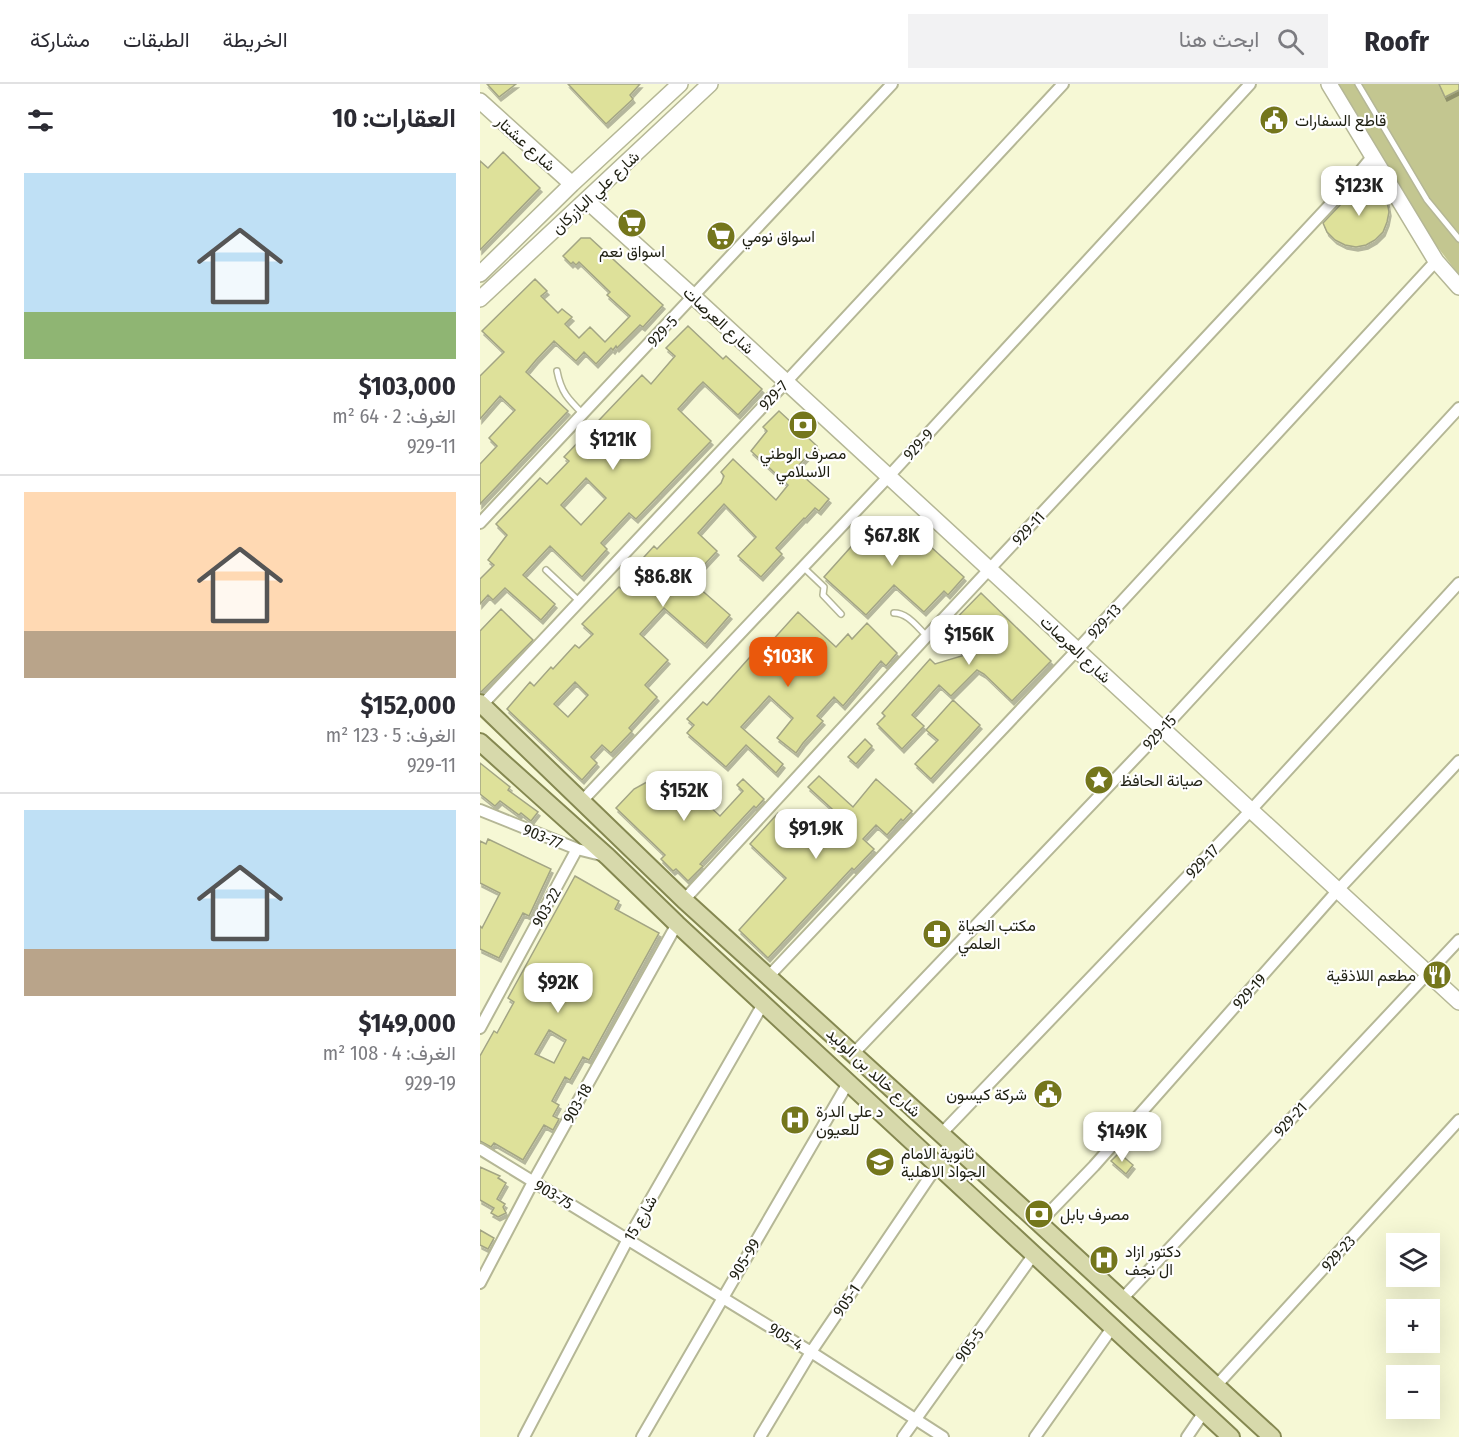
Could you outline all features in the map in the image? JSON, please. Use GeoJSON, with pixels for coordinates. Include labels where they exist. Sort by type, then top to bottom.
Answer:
{"type":"FeatureCollection","features":[{"type":"Feature","properties":{"kind":"main road","name":"شارع خالد بن الوليد"},"geometry":{"type":"LineString","coordinates":[[481,704],[684,900],[1272,1437]]}},
{"type":"Feature","properties":{"kind":"main road","name":"شارع خالد بن الوليد"},"geometry":{"type":"LineString","coordinates":[[480,742],[608,857],[677,924],[1231,1437]]}},
{"type":"Feature","properties":{"kind":"street","name":"شارع علي البازركان"},"geometry":{"type":"LineString","coordinates":[[480,274],[572,184],[680,84]]}},
{"type":"Feature","properties":{"kind":"street","name":"شارع علي البازركان"},"geometry":{"type":"LineString","coordinates":[[480,299],[710,84]]}},
{"type":"Feature","properties":{"kind":"street","name":"929-5"},"geometry":{"type":"LineString","coordinates":[[480,523],[892,84]]}},
{"type":"Feature","properties":{"kind":"street","name":"929-7"},"geometry":{"type":"LineString","coordinates":[[481,704],[786,382],[1063,84]]}},
{"type":"Feature","properties":{"kind":"street","name":"929-9"},"geometry":{"type":"LineString","coordinates":[[582,801],[889,476],[1250,84]]}},
{"type":"Feature","properties":{"kind":"street"},"geometry":{"type":"LineString","coordinates":[[1329,84],[1436,261],[1459,287]]}},
{"type":"Feature","properties":{"kind":"street","name":"شارع عشتار"},"geometry":{"type":"LineString","coordinates":[[480,101],[572,184]]}},
{"type":"Feature","properties":{"kind":"street","name":"929-11"},"geometry":{"type":"LineString","coordinates":[[684,900],[1372,157]]}},
{"type":"Feature","properties":{"kind":"street","name":"شارع العرصات"},"geometry":{"type":"LineString","coordinates":[[586,200],[1459,1002]]}},
{"type":"Feature","properties":{"kind":"street","name":"929-13"},"geometry":{"type":"LineString","coordinates":[[768,977],[1077,650],[1436,261]]}},
{"type":"Feature","properties":{"kind":"street","name":"929-15"},"geometry":{"type":"LineString","coordinates":[[854,1053],[1162,729],[1459,408]]}},
{"type":"Feature","properties":{"kind":"street","name":"929-17"},"geometry":{"type":"LineString","coordinates":[[940,1134],[1251,810],[1459,583]]}},
{"type":"Feature","properties":{"kind":"street","name":"929-19"},"geometry":{"type":"LineString","coordinates":[[1039,1222],[1094,1166],[1338,890],[1459,761]]}},
{"type":"Feature","properties":{"kind":"street","name":"903-77"},"geometry":{"type":"LineString","coordinates":[[480,810],[577,849],[608,857]]}},
{"type":"Feature","properties":{"kind":"street","name":"903-22"},"geometry":{"type":"LineString","coordinates":[[480,1028],[577,849]]}},
{"type":"Feature","properties":{"kind":"street","name":"903-18"},"geometry":{"type":"LineString","coordinates":[[480,1283],[484,1266],[677,924]]}},
{"type":"Feature","properties":{"kind":"street","name":"929-21"},"geometry":{"type":"LineString","coordinates":[[1122,1299],[1459,939]]}},
{"type":"Feature","properties":{"kind":"street","name":"شارع 15"},"geometry":{"type":"LineString","coordinates":[[524,1437],[628,1239],[763,1004]]}},
{"type":"Feature","properties":{"kind":"street","name":"905-99"},"geometry":{"type":"LineString","coordinates":[[642,1437],[848,1083]]}},
{"type":"Feature","properties":{"kind":"street","name":"929-23"},"geometry":{"type":"LineString","coordinates":[[1216,1386],[1459,1120]]}},
{"type":"Feature","properties":{"kind":"street","name":"903-75"},"geometry":{"type":"LineString","coordinates":[[480,1149],[628,1239]]}},
{"type":"Feature","properties":{"kind":"street","name":"905-1"},"geometry":{"type":"LineString","coordinates":[[760,1437],[811,1352],[937,1166]]}},
{"type":"Feature","properties":{"kind":"street","name":"905-4"},"geometry":{"type":"LineString","coordinates":[[628,1239],[943,1437]]}},
{"type":"Feature","properties":{"kind":"street","name":"905-5"},"geometry":{"type":"LineString","coordinates":[[903,1437],[1034,1254]]}},
{"type":"Feature","properties":{"kind":"street"},"geometry":{"type":"LineString","coordinates":[[1035,1437],[1112,1328]]}},
{"type":"Feature","properties":{"kind":"street"},"geometry":{"type":"LineString","coordinates":[[1187,1437],[1204,1412]]}},
{"type":"Feature","properties":{"kind":"lane"},"geometry":{"type":"LineString","coordinates":[[1358,84],[1427,200],[1459,239]]}},
{"type":"Feature","properties":{"kind":"lane"},"geometry":{"type":"LineString","coordinates":[[557,371],[560,387],[583,414]]}},
{"type":"Feature","properties":{"kind":"lane"},"geometry":{"type":"LineString","coordinates":[[803,567],[824,587],[823,595],[840,614]]}},
{"type":"Feature","properties":{"kind":"lane"},"geometry":{"type":"LineString","coordinates":[[546,570],[579,601]]}},
{"type":"Feature","properties":{"kind":"lane"},"geometry":{"type":"LineString","coordinates":[[894,613],[901,613],[909,618],[927,636]]}},
{"type":"Feature","properties":{"kind":"green space"},"geometry":{"type":"Polygon","coordinates":[[[1330,84],[1459,84],[1459,275],[1383,176],[1330,84]]]}},
{"type":"Feature","properties":{"kind":"building"},"geometry":{"type":"Polygon","coordinates":[[[487,84],[516,84],[499,97],[487,84]]]}},
{"type":"Feature","properties":{"kind":"building"},"geometry":{"type":"Polygon","coordinates":[[[568,84],[640,84],[630,95],[633,99],[606,124],[568,84]]]}},
{"type":"Feature","properties":{"kind":"building"},"geometry":{"type":"Polygon","coordinates":[[[1439,84],[1459,84],[1459,90],[1445,97],[1439,84]]]}},
{"type":"Feature","properties":{"kind":"building"},"geometry":{"type":"Polygon","coordinates":[[[503,152],[540,188],[480,250],[480,161],[488,168],[503,152]]]}},
{"type":"Feature","properties":{"kind":"building"},"geometry":{"type":"Polygon","coordinates":[[[1363,181],[1373,185],[1387,201],[1389,212],[1387,222],[1383,232],[1366,245],[1356,247],[1345,245],[1335,240],[1327,232],[1323,223],[1363,181]]]}},
{"type":"Feature","properties":{"kind":"building"},"geometry":{"type":"Polygon","coordinates":[[[581,238],[590,238],[663,305],[643,327],[640,325],[617,348],[616,346],[613,350],[611,348],[596,364],[584,352],[576,361],[554,341],[536,360],[526,372],[568,411],[480,504],[480,464],[497,446],[489,438],[515,410],[500,396],[480,419],[480,376],[504,352],[482,331],[535,279],[547,291],[541,296],[558,313],[562,309],[572,317],[565,324],[579,338],[590,327],[605,342],[630,316],[607,295],[610,292],[579,262],[576,265],[573,262],[571,264],[563,256],[581,238]]]}},
{"type":"Feature","properties":{"kind":"building"},"geometry":{"type":"Polygon","coordinates":[[[688,326],[723,359],[726,356],[762,389],[738,415],[703,382],[697,388],[678,409],[711,441],[636,519],[629,513],[601,543],[607,549],[582,577],[550,546],[523,575],[555,604],[541,620],[505,588],[493,600],[488,595],[480,604],[480,579],[494,565],[488,560],[507,535],[496,524],[540,478],[547,484],[569,461],[564,457],[642,375],[651,384],[675,356],[666,348],[688,326]],[[586,478],[561,505],[581,525],[606,498],[586,478]]]}},
{"type":"Feature","properties":{"kind":"building"},"geometry":{"type":"Polygon","coordinates":[[[779,411],[817,446],[795,469],[829,499],[819,511],[815,508],[804,518],[776,548],[782,554],[761,577],[738,556],[756,537],[724,504],[698,533],[717,551],[690,580],[730,615],[705,644],[664,608],[640,634],[668,660],[645,685],[657,697],[629,728],[632,731],[611,753],[602,745],[591,757],[597,763],[582,780],[507,709],[530,682],[534,686],[575,645],[579,648],[593,634],[582,624],[619,587],[626,593],[643,575],[634,568],[654,546],[657,549],[721,483],[724,476],[721,472],[733,459],[776,500],[788,485],[751,451],[767,431],[763,427],[779,411]],[[575,682],[554,704],[568,717],[588,695],[575,682]]]}},
{"type":"Feature","properties":{"kind":"building"},"geometry":{"type":"Polygon","coordinates":[[[898,517],[964,577],[948,595],[944,591],[924,612],[894,585],[866,615],[824,577],[875,520],[898,517]]]}},
{"type":"Feature","properties":{"kind":"building"},"geometry":{"type":"Polygon","coordinates":[[[981,593],[1051,661],[1012,701],[977,670],[951,696],[939,685],[912,715],[924,726],[902,749],[877,724],[885,716],[882,713],[930,659],[935,664],[965,655],[942,633],[981,593]]]}},
{"type":"Feature","properties":{"kind":"building"},"geometry":{"type":"Polygon","coordinates":[[[501,609],[533,640],[480,693],[480,631],[501,609]]]}},
{"type":"Feature","properties":{"kind":"building"},"geometry":{"type":"Polygon","coordinates":[[[798,612],[836,647],[848,634],[852,639],[867,623],[897,653],[886,666],[881,661],[843,706],[834,697],[817,716],[823,721],[796,753],[777,738],[793,718],[769,696],[741,727],[783,764],[776,773],[746,745],[726,767],[687,733],[694,725],[687,719],[703,702],[707,705],[767,638],[771,642],[798,612]]]}},
{"type":"Feature","properties":{"kind":"building"},"geometry":{"type":"Polygon","coordinates":[[[953,700],[980,725],[931,779],[915,764],[938,740],[926,730],[953,700]]]}},
{"type":"Feature","properties":{"kind":"building"},"geometry":{"type":"Polygon","coordinates":[[[865,739],[872,746],[856,764],[848,757],[865,739]]]}},
{"type":"Feature","properties":{"kind":"building"},"geometry":{"type":"Polygon","coordinates":[[[480,763],[510,787],[508,790],[538,812],[531,821],[500,801],[495,806],[480,794],[480,763]]]}},
{"type":"Feature","properties":{"kind":"building"},"geometry":{"type":"Polygon","coordinates":[[[819,776],[853,807],[876,779],[912,811],[903,821],[901,819],[887,835],[876,825],[863,839],[874,849],[854,870],[852,868],[768,958],[739,930],[786,878],[750,844],[778,813],[815,848],[842,818],[808,787],[819,776]]]}},
{"type":"Feature","properties":{"kind":"building"},"geometry":{"type":"Polygon","coordinates":[[[656,777],[675,794],[685,784],[720,816],[743,791],[737,785],[743,779],[764,799],[756,808],[754,806],[700,864],[703,866],[688,881],[661,859],[665,855],[616,808],[634,789],[656,777]]]}},
{"type":"Feature","properties":{"kind":"building"},"geometry":{"type":"Polygon","coordinates":[[[488,839],[551,869],[529,916],[523,913],[499,958],[480,949],[480,926],[482,928],[500,893],[480,883],[480,841],[486,844],[488,839]]]}},
{"type":"Feature","properties":{"kind":"building"},"geometry":{"type":"Polygon","coordinates":[[[575,876],[619,901],[615,909],[659,933],[589,1060],[583,1057],[570,1080],[565,1077],[552,1101],[559,1105],[553,1116],[559,1119],[553,1130],[544,1125],[523,1160],[494,1143],[491,1147],[480,1141],[480,1056],[494,1031],[497,1033],[514,1002],[508,998],[575,876]],[[549,1030],[535,1054],[554,1063],[566,1040],[549,1030]]]}},
{"type":"Feature","properties":{"kind":"building"},"geometry":{"type":"Polygon","coordinates":[[[1119,1153],[1133,1165],[1126,1174],[1111,1161],[1119,1153]]]}},
{"type":"Feature","properties":{"kind":"building"},"geometry":{"type":"Polygon","coordinates":[[[480,1167],[500,1176],[498,1178],[506,1183],[497,1199],[505,1204],[503,1207],[506,1213],[498,1217],[491,1213],[494,1208],[480,1200],[480,1167]]]}},
{"type":"Feature","properties":{"kind":"building"},"geometry":{"type":"Polygon","coordinates":[[[480,1230],[494,1238],[488,1249],[480,1245],[480,1230]]]}},
{"type":"Feature","properties":{"kind":"place","name":"قاطع السفارات"},"geometry":{"type":"Point","coordinates":[1274,120]}},
{"type":"Feature","properties":{"kind":"place","name":"اسواق نعم"},"geometry":{"type":"Point","coordinates":[632,223]}},
{"type":"Feature","properties":{"kind":"place","name":"اسواق نومي"},"geometry":{"type":"Point","coordinates":[721,236]}},
{"type":"Feature","properties":{"kind":"place","name":"مصرف الوطني الاسلامي"},"geometry":{"type":"Point","coordinates":[803,425]}},
{"type":"Feature","properties":{"kind":"place","name":"صيانة الحافظ"},"geometry":{"type":"Point","coordinates":[1099,780]}},
{"type":"Feature","properties":{"kind":"place","name":"مكتب الحياة العلمي"},"geometry":{"type":"Point","coordinates":[937,934]}},
{"type":"Feature","properties":{"kind":"place","name":"مطعم اللاذقية"},"geometry":{"type":"Point","coordinates":[1437,975]}},
{"type":"Feature","properties":{"kind":"place","name":"شركة كيسون"},"geometry":{"type":"Point","coordinates":[1048,1094]}},
{"type":"Feature","properties":{"kind":"place","name":"د علي الدرة للعيون"},"geometry":{"type":"Point","coordinates":[795,1120]}},
{"type":"Feature","properties":{"kind":"place","name":"ثانوية الامام الجواد الاهلية"},"geometry":{"type":"Point","coordinates":[880,1162]}},
{"type":"Feature","properties":{"kind":"place","name":"مصرف بابل"},"geometry":{"type":"Point","coordinates":[1039,1214]}},
{"type":"Feature","properties":{"kind":"place","name":"دكتور ازاد ال نجف"},"geometry":{"type":"Point","coordinates":[1104,1260]}}]}
